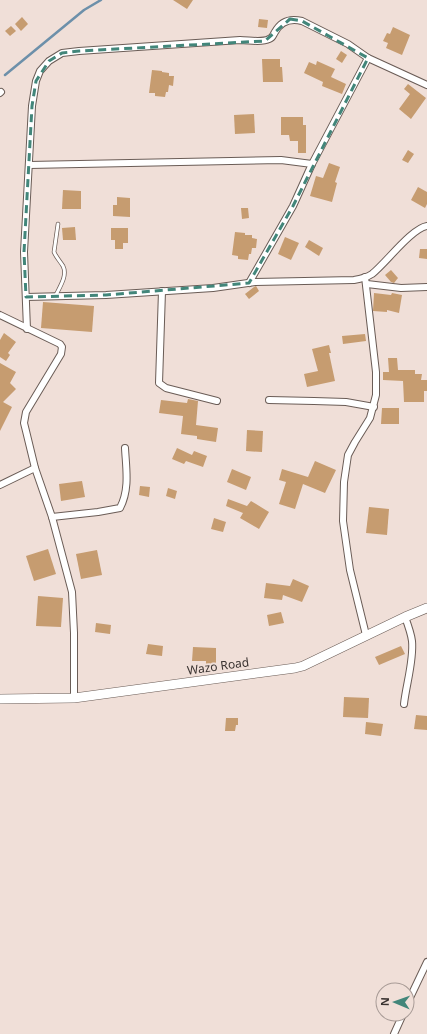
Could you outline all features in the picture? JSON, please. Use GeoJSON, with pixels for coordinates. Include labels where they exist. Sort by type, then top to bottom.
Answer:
{"type":"FeatureCollection","features":[{"type":"Feature","properties":{"kind":"main road","name":"Wazo Road"},"geometry":{"type":"LineString","coordinates":[[0,699],[74,698],[295,668],[304,666],[366,635],[427,608]]}},
{"type":"Feature","properties":{"kind":"street"},"geometry":{"type":"LineString","coordinates":[[27,329],[24,252],[32,106],[36,81],[40,71],[49,61],[62,53],[240,40],[266,41],[272,37],[281,24],[290,19],[302,21],[348,44],[368,58],[427,85]]}},
{"type":"Feature","properties":{"kind":"street"},"geometry":{"type":"LineString","coordinates":[[249,283],[293,206],[312,164],[368,58]]}},
{"type":"Feature","properties":{"kind":"street"},"geometry":{"type":"LineString","coordinates":[[29,165],[281,160],[312,164]]}},
{"type":"Feature","properties":{"kind":"street"},"geometry":{"type":"LineString","coordinates":[[366,635],[350,570],[343,521],[344,490],[348,455],[370,418],[376,395],[376,372],[366,281],[398,247],[419,230],[427,226]]}},
{"type":"Feature","properties":{"kind":"street"},"geometry":{"type":"LineString","coordinates":[[26,297],[96,296],[212,288],[249,283],[354,280],[402,288],[427,287]]}},
{"type":"Feature","properties":{"kind":"street"},"geometry":{"type":"LineString","coordinates":[[162,291],[159,383],[166,388],[216,401]]}},
{"type":"Feature","properties":{"kind":"street"},"geometry":{"type":"LineString","coordinates":[[0,315],[60,344],[63,350],[26,412],[24,423],[35,468],[52,517],[72,592],[74,633],[74,698]]}},
{"type":"Feature","properties":{"kind":"street"},"geometry":{"type":"LineString","coordinates":[[269,400],[346,402],[374,407]]}},
{"type":"Feature","properties":{"kind":"street"},"geometry":{"type":"LineString","coordinates":[[52,517],[120,508],[124,500],[127,487],[125,448]]}},
{"type":"Feature","properties":{"kind":"street"},"geometry":{"type":"LineString","coordinates":[[0,485],[35,468]]}},
{"type":"Feature","properties":{"kind":"street"},"geometry":{"type":"LineString","coordinates":[[404,704],[412,646],[405,617]]}},
{"type":"Feature","properties":{"kind":"street"},"geometry":{"type":"LineString","coordinates":[[415,987],[427,962]]}},
{"type":"Feature","properties":{"kind":"street"},"geometry":{"type":"LineString","coordinates":[[394,1034],[399,1022]]}},
{"type":"Feature","properties":{"kind":"lane"},"geometry":{"type":"LineString","coordinates":[[55,297],[62,282],[64,271],[63,266],[54,252],[58,224]]}},
{"type":"Feature","properties":{"kind":"highlighted area"},"geometry":{"type":"Polygon","coordinates":[[[290,19],[302,21],[368,58],[293,206],[249,283],[106,295],[26,297],[24,252],[32,106],[36,81],[49,61],[62,53],[79,51],[265,41],[290,19]]]}},
{"type":"Feature","properties":{"kind":"building"},"geometry":{"type":"Polygon","coordinates":[[[173,0],[193,0],[187,9],[173,0]]]}},
{"type":"Feature","properties":{"kind":"building"},"geometry":{"type":"Polygon","coordinates":[[[22,17],[28,24],[21,31],[15,24],[22,17]]]}},
{"type":"Feature","properties":{"kind":"building"},"geometry":{"type":"Polygon","coordinates":[[[259,19],[268,20],[267,28],[258,27],[259,19]]]}},
{"type":"Feature","properties":{"kind":"building"},"geometry":{"type":"Polygon","coordinates":[[[11,26],[16,31],[10,36],[5,31],[11,26]]]}},
{"type":"Feature","properties":{"kind":"building"},"geometry":{"type":"Polygon","coordinates":[[[393,27],[410,35],[402,55],[386,48],[388,43],[383,41],[387,33],[390,34],[393,27]]]}},
{"type":"Feature","properties":{"kind":"building"},"geometry":{"type":"Polygon","coordinates":[[[341,51],[347,55],[342,63],[336,59],[341,51]]]}},
{"type":"Feature","properties":{"kind":"building"},"geometry":{"type":"Polygon","coordinates":[[[262,59],[280,59],[283,82],[263,82],[262,59]]]}},
{"type":"Feature","properties":{"kind":"building"},"geometry":{"type":"Polygon","coordinates":[[[317,61],[335,69],[331,77],[346,84],[342,94],[322,86],[323,82],[304,73],[309,62],[316,65],[317,61]]]}},
{"type":"Feature","properties":{"kind":"building"},"geometry":{"type":"Polygon","coordinates":[[[152,70],[162,71],[169,73],[169,76],[174,76],[173,86],[169,85],[168,92],[166,92],[165,97],[155,96],[155,93],[149,93],[152,70]]]}},
{"type":"Feature","properties":{"kind":"building"},"geometry":{"type":"Polygon","coordinates":[[[408,84],[426,98],[411,119],[399,109],[410,94],[404,89],[408,84]]]}},
{"type":"Feature","properties":{"kind":"building"},"geometry":{"type":"Polygon","coordinates":[[[254,114],[255,133],[235,134],[234,115],[254,114]]]}},
{"type":"Feature","properties":{"kind":"building"},"geometry":{"type":"Polygon","coordinates":[[[281,117],[303,117],[303,125],[306,125],[306,153],[298,153],[298,141],[290,141],[289,135],[281,135],[281,117]]]}},
{"type":"Feature","properties":{"kind":"building"},"geometry":{"type":"Polygon","coordinates":[[[408,150],[414,154],[408,163],[402,160],[408,150]]]}},
{"type":"Feature","properties":{"kind":"building"},"geometry":{"type":"Polygon","coordinates":[[[329,163],[340,167],[335,182],[337,183],[332,202],[310,196],[316,176],[323,178],[329,163]]]}},
{"type":"Feature","properties":{"kind":"building"},"geometry":{"type":"Polygon","coordinates":[[[418,187],[427,192],[427,204],[425,208],[411,200],[418,187]]]}},
{"type":"Feature","properties":{"kind":"building"},"geometry":{"type":"Polygon","coordinates":[[[63,190],[81,191],[81,209],[62,209],[63,190]]]}},
{"type":"Feature","properties":{"kind":"building"},"geometry":{"type":"Polygon","coordinates":[[[117,197],[130,198],[130,217],[113,216],[113,205],[117,205],[117,197]]]}},
{"type":"Feature","properties":{"kind":"building"},"geometry":{"type":"Polygon","coordinates":[[[241,208],[248,208],[249,218],[242,219],[241,208]]]}},
{"type":"Feature","properties":{"kind":"building"},"geometry":{"type":"Polygon","coordinates":[[[75,227],[76,240],[63,240],[62,228],[75,227]]]}},
{"type":"Feature","properties":{"kind":"building"},"geometry":{"type":"Polygon","coordinates":[[[111,228],[128,228],[128,243],[123,243],[123,249],[115,249],[115,240],[111,240],[111,228]]]}},
{"type":"Feature","properties":{"kind":"building"},"geometry":{"type":"Polygon","coordinates":[[[235,232],[245,233],[245,235],[252,235],[252,238],[257,239],[256,248],[252,248],[248,260],[238,259],[238,256],[232,255],[235,232]]]}},
{"type":"Feature","properties":{"kind":"building"},"geometry":{"type":"Polygon","coordinates":[[[285,237],[299,243],[291,260],[278,254],[285,237]]]}},
{"type":"Feature","properties":{"kind":"building"},"geometry":{"type":"Polygon","coordinates":[[[309,240],[323,248],[319,256],[305,247],[309,240]]]}},
{"type":"Feature","properties":{"kind":"building"},"geometry":{"type":"Polygon","coordinates":[[[420,249],[427,249],[427,259],[419,258],[420,249]]]}},
{"type":"Feature","properties":{"kind":"building"},"geometry":{"type":"Polygon","coordinates":[[[391,270],[398,278],[394,283],[391,282],[385,275],[391,270]]]}},
{"type":"Feature","properties":{"kind":"building"},"geometry":{"type":"Polygon","coordinates":[[[256,286],[259,291],[249,299],[245,294],[256,286]]]}},
{"type":"Feature","properties":{"kind":"building"},"geometry":{"type":"Polygon","coordinates":[[[374,293],[391,295],[392,293],[402,295],[399,313],[387,310],[387,312],[373,311],[374,293]]]}},
{"type":"Feature","properties":{"kind":"building"},"geometry":{"type":"Polygon","coordinates":[[[43,302],[94,306],[92,332],[41,328],[43,302]]]}},
{"type":"Feature","properties":{"kind":"building"},"geometry":{"type":"Polygon","coordinates":[[[4,333],[16,342],[8,353],[10,355],[6,361],[0,357],[0,340],[4,333]]]}},
{"type":"Feature","properties":{"kind":"building"},"geometry":{"type":"Polygon","coordinates":[[[365,334],[366,341],[343,344],[342,336],[365,334]]]}},
{"type":"Feature","properties":{"kind":"building"},"geometry":{"type":"Polygon","coordinates":[[[329,345],[331,353],[329,353],[335,381],[307,387],[304,374],[318,371],[312,349],[329,345]]]}},
{"type":"Feature","properties":{"kind":"building"},"geometry":{"type":"Polygon","coordinates":[[[388,358],[397,358],[398,370],[415,370],[415,374],[422,374],[421,380],[427,380],[427,391],[424,391],[424,402],[404,402],[403,381],[383,380],[383,372],[389,372],[388,358]]]}},
{"type":"Feature","properties":{"kind":"building"},"geometry":{"type":"Polygon","coordinates":[[[0,363],[16,372],[10,383],[16,389],[3,402],[12,407],[0,431],[0,363]]]}},
{"type":"Feature","properties":{"kind":"building"},"geometry":{"type":"Polygon","coordinates":[[[188,399],[198,401],[196,425],[218,428],[216,442],[197,439],[197,436],[181,434],[183,416],[159,413],[161,400],[187,403],[188,399]]]}},
{"type":"Feature","properties":{"kind":"building"},"geometry":{"type":"Polygon","coordinates":[[[382,408],[399,408],[399,424],[381,424],[382,408]]]}},
{"type":"Feature","properties":{"kind":"building"},"geometry":{"type":"Polygon","coordinates":[[[247,430],[263,431],[262,452],[246,451],[247,430]]]}},
{"type":"Feature","properties":{"kind":"building"},"geometry":{"type":"Polygon","coordinates":[[[177,448],[192,455],[194,451],[207,456],[203,467],[186,461],[184,464],[172,459],[177,448]]]}},
{"type":"Feature","properties":{"kind":"building"},"geometry":{"type":"Polygon","coordinates":[[[315,461],[336,470],[325,493],[303,484],[295,509],[279,504],[286,482],[279,480],[282,469],[308,477],[315,461]]]}},
{"type":"Feature","properties":{"kind":"building"},"geometry":{"type":"Polygon","coordinates":[[[232,469],[251,477],[246,490],[227,482],[232,469]]]}},
{"type":"Feature","properties":{"kind":"building"},"geometry":{"type":"Polygon","coordinates":[[[82,481],[85,497],[61,501],[59,484],[82,481]]]}},
{"type":"Feature","properties":{"kind":"building"},"geometry":{"type":"Polygon","coordinates":[[[140,486],[150,487],[149,497],[139,495],[140,486]]]}},
{"type":"Feature","properties":{"kind":"building"},"geometry":{"type":"Polygon","coordinates":[[[168,488],[177,491],[175,499],[166,496],[168,488]]]}},
{"type":"Feature","properties":{"kind":"building"},"geometry":{"type":"Polygon","coordinates":[[[228,499],[247,506],[251,501],[269,512],[259,529],[240,518],[243,513],[226,506],[228,499]]]}},
{"type":"Feature","properties":{"kind":"building"},"geometry":{"type":"Polygon","coordinates":[[[369,507],[389,509],[387,535],[366,533],[369,507]]]}},
{"type":"Feature","properties":{"kind":"building"},"geometry":{"type":"Polygon","coordinates":[[[214,518],[226,522],[223,532],[211,529],[214,518]]]}},
{"type":"Feature","properties":{"kind":"building"},"geometry":{"type":"Polygon","coordinates":[[[48,549],[56,574],[34,581],[26,556],[48,549]]]}},
{"type":"Feature","properties":{"kind":"building"},"geometry":{"type":"Polygon","coordinates":[[[97,550],[102,575],[81,579],[76,554],[97,550]]]}},
{"type":"Feature","properties":{"kind":"building"},"geometry":{"type":"Polygon","coordinates":[[[293,579],[309,586],[302,602],[283,595],[282,600],[264,598],[266,583],[290,586],[293,579]]]}},
{"type":"Feature","properties":{"kind":"building"},"geometry":{"type":"Polygon","coordinates":[[[38,596],[63,598],[61,627],[36,626],[38,596]]]}},
{"type":"Feature","properties":{"kind":"building"},"geometry":{"type":"Polygon","coordinates":[[[281,612],[284,623],[269,626],[267,615],[281,612]]]}},
{"type":"Feature","properties":{"kind":"building"},"geometry":{"type":"Polygon","coordinates":[[[96,623],[111,625],[110,634],[95,632],[96,623]]]}},
{"type":"Feature","properties":{"kind":"building"},"geometry":{"type":"Polygon","coordinates":[[[148,644],[163,646],[162,656],[146,654],[148,644]]]}},
{"type":"Feature","properties":{"kind":"building"},"geometry":{"type":"Polygon","coordinates":[[[401,646],[405,654],[379,665],[375,657],[401,646]]]}},
{"type":"Feature","properties":{"kind":"building"},"geometry":{"type":"Polygon","coordinates":[[[193,647],[216,648],[216,664],[206,664],[206,661],[192,661],[193,647]]]}},
{"type":"Feature","properties":{"kind":"building"},"geometry":{"type":"Polygon","coordinates":[[[344,697],[369,698],[368,718],[343,717],[344,697]]]}},
{"type":"Feature","properties":{"kind":"building"},"geometry":{"type":"Polygon","coordinates":[[[416,715],[427,716],[427,730],[414,729],[416,715]]]}},
{"type":"Feature","properties":{"kind":"building"},"geometry":{"type":"Polygon","coordinates":[[[226,718],[238,718],[238,725],[236,725],[235,731],[225,731],[226,718]]]}},
{"type":"Feature","properties":{"kind":"building"},"geometry":{"type":"Polygon","coordinates":[[[366,722],[383,724],[381,736],[365,734],[366,722]]]}},
{"type":"Feature","properties":{"kind":"waterway"},"geometry":{"type":"LineString","coordinates":[[5,75],[84,10],[101,0]]}}]}
